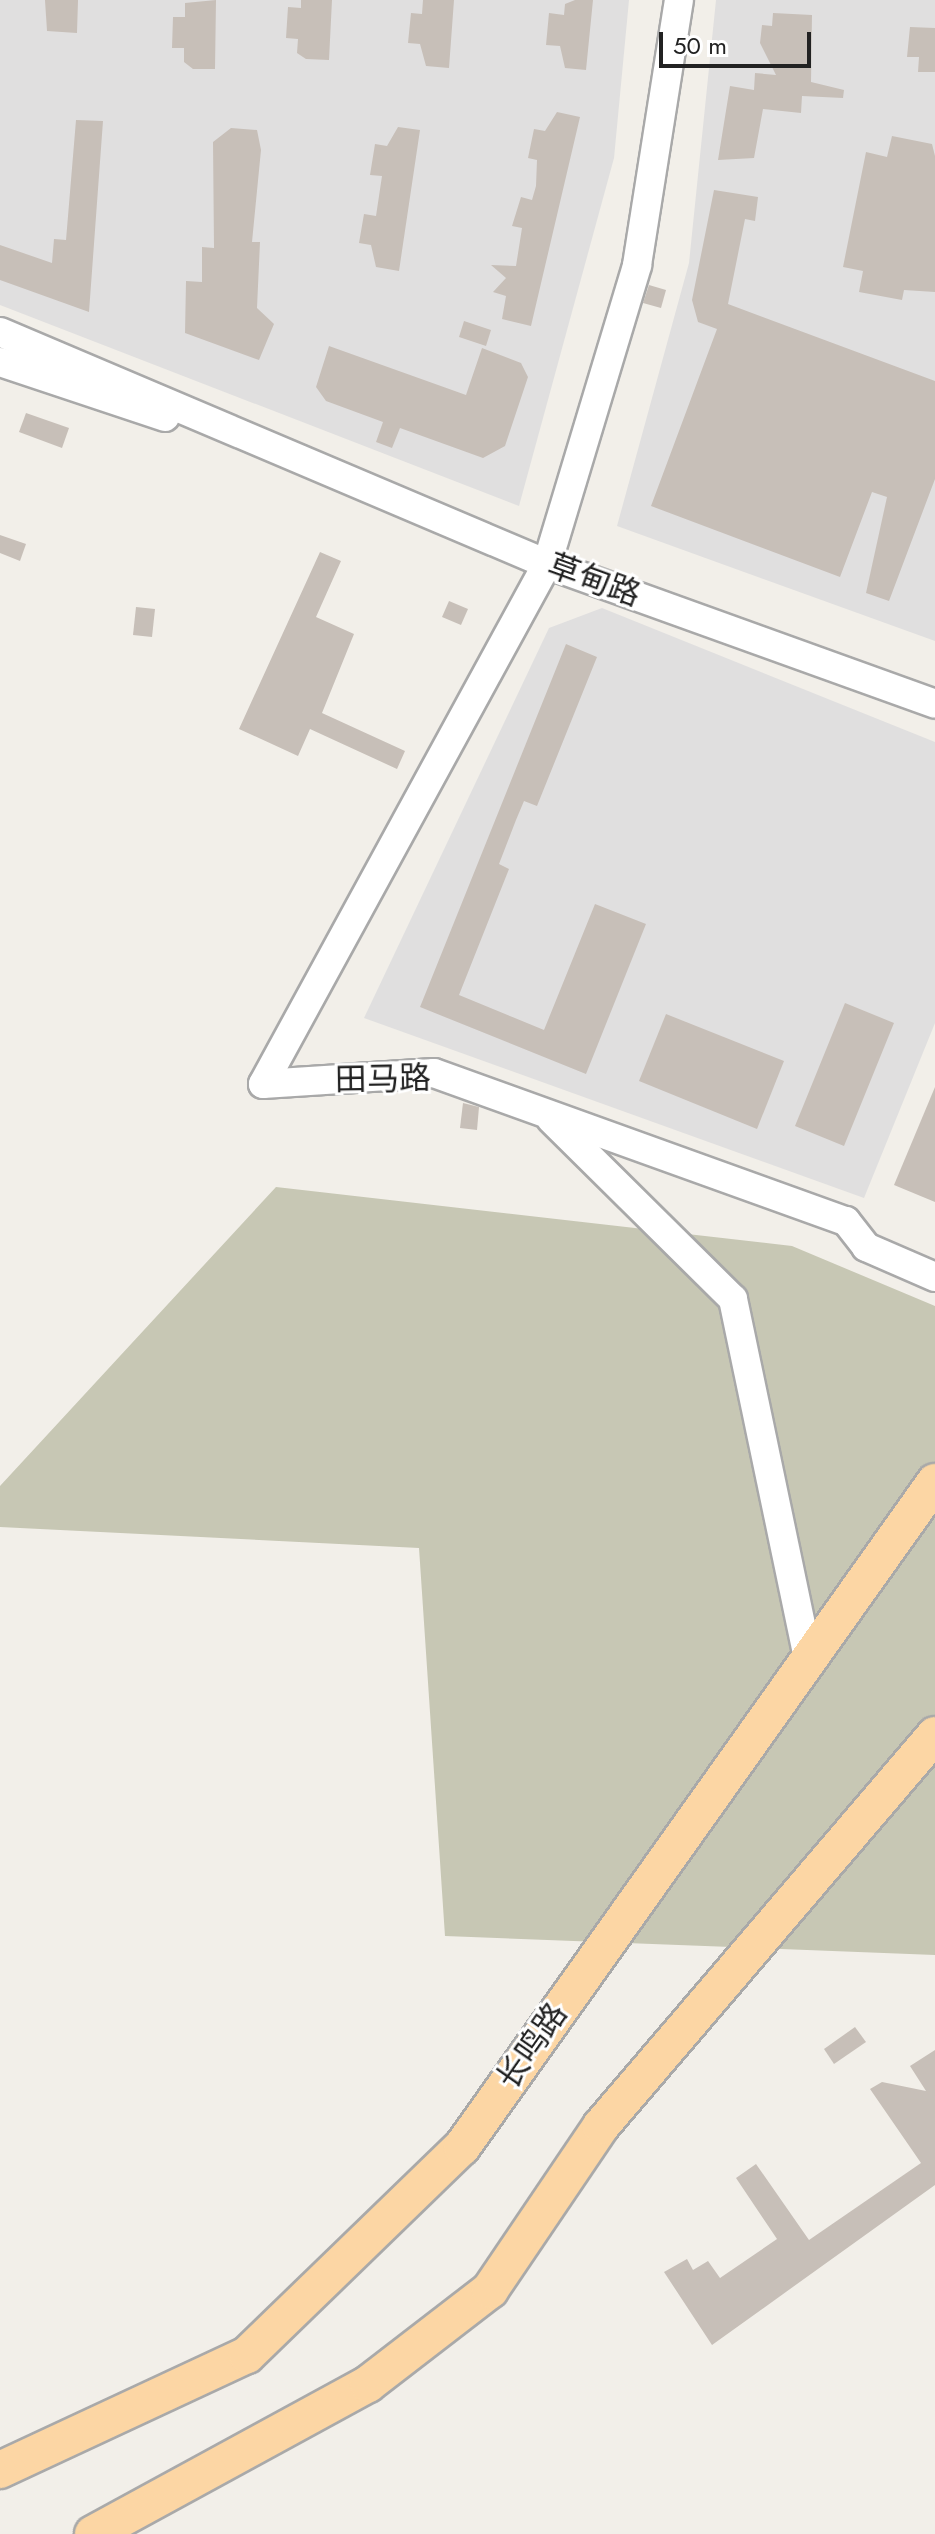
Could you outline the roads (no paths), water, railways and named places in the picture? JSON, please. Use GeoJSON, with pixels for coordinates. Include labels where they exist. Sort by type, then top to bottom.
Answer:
{"type":"FeatureCollection","features":[{"type":"Feature","properties":{"kind":"main road","name":"长鸣路"},"geometry":{"type":"LineString","coordinates":[[0,2470],[247,2355],[462,2147],[807,1652],[935,1482]]}},
{"type":"Feature","properties":{"kind":"main road"},"geometry":{"type":"LineString","coordinates":[[93,2534],[368,2384],[490,2290],[601,2126],[935,1735]]}},
{"type":"Feature","properties":{"kind":"street"},"geometry":{"type":"LineString","coordinates":[[547,564],[637,265],[679,0]]}},
{"type":"Feature","properties":{"kind":"street"},"geometry":{"type":"LineString","coordinates":[[0,332],[257,445]]}},
{"type":"Feature","properties":{"kind":"street"},"geometry":{"type":"LineString","coordinates":[[0,362],[257,445]]}},
{"type":"Feature","properties":{"kind":"street","name":"草甸路"},"geometry":{"type":"LineString","coordinates":[[257,445],[547,564],[935,704]]}},
{"type":"Feature","properties":{"kind":"street","name":"田马路"},"geometry":{"type":"LineString","coordinates":[[547,564],[263,1084],[434,1073],[846,1221],[866,1247],[935,1277]]}},
{"type":"Feature","properties":{"kind":"street"},"geometry":{"type":"LineString","coordinates":[[545,1113],[733,1299],[807,1652]]}}]}
